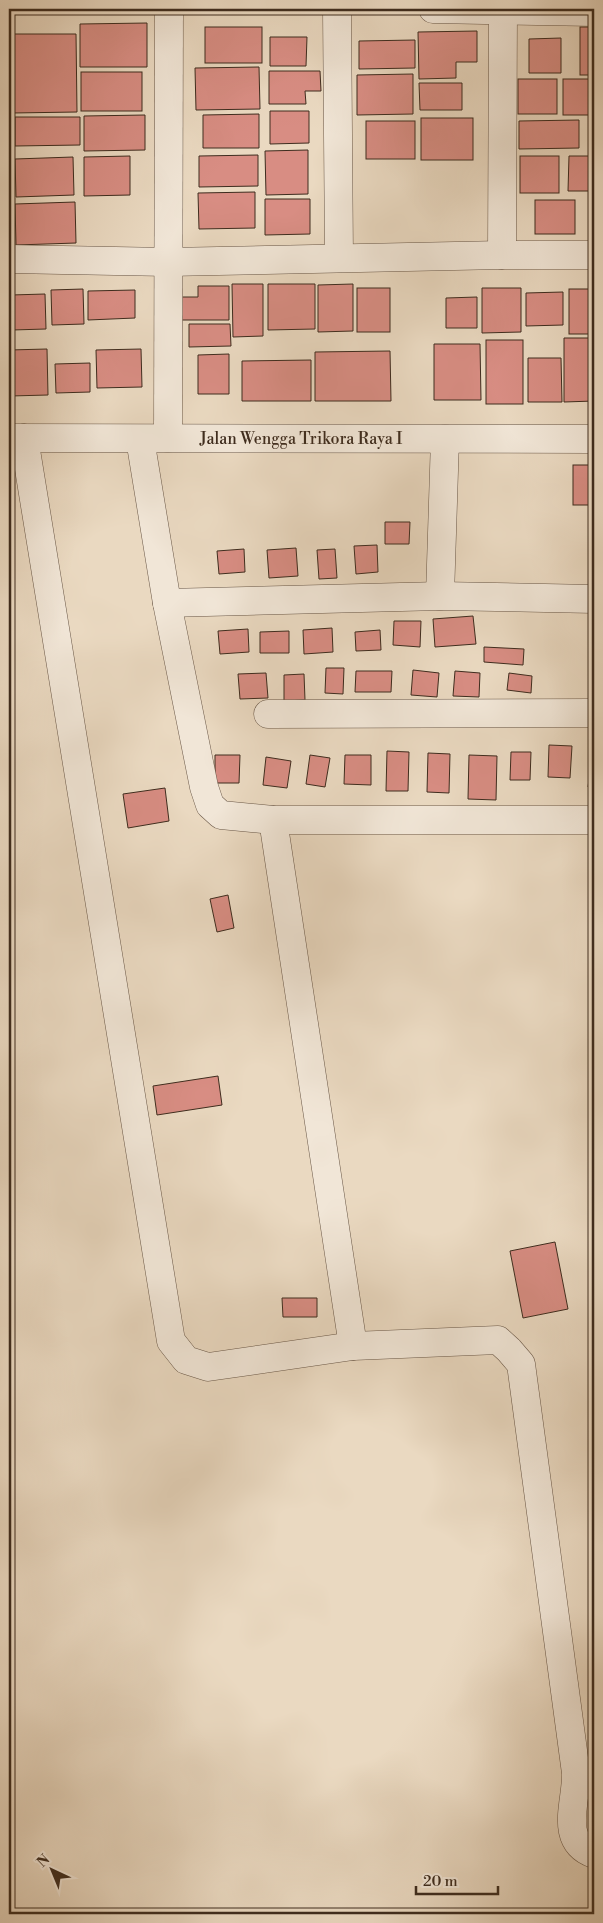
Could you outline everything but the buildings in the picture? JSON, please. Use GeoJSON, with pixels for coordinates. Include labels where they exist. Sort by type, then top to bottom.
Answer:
{"type":"FeatureCollection","features":[{"type":"Feature","properties":{"kind":"street"},"geometry":{"type":"LineString","coordinates":[[168,438],[169,9]]}},
{"type":"Feature","properties":{"kind":"street"},"geometry":{"type":"LineString","coordinates":[[337,9],[339,258]]}},
{"type":"Feature","properties":{"kind":"street"},"geometry":{"type":"LineString","coordinates":[[433,9],[594,12]]}},
{"type":"Feature","properties":{"kind":"street"},"geometry":{"type":"LineString","coordinates":[[502,255],[503,9]]}},
{"type":"Feature","properties":{"kind":"street"},"geometry":{"type":"LineString","coordinates":[[9,259],[168,262],[502,255],[594,255]]}},
{"type":"Feature","properties":{"kind":"street"},"geometry":{"type":"LineString","coordinates":[[17,438],[171,1341],[186,1360],[208,1367],[353,1346],[498,1340],[521,1364],[576,1773],[572,1828],[579,1845],[594,1854]]}},
{"type":"Feature","properties":{"kind":"street","name":"Jalan Wengga Trikora Raya I"},"geometry":{"type":"LineString","coordinates":[[17,438],[594,439]]}},
{"type":"Feature","properties":{"kind":"street"},"geometry":{"type":"LineString","coordinates":[[140,439],[167,603],[204,787],[210,805],[221,815],[272,820],[594,820]]}},
{"type":"Feature","properties":{"kind":"street"},"geometry":{"type":"LineString","coordinates":[[440,596],[445,439]]}},
{"type":"Feature","properties":{"kind":"street"},"geometry":{"type":"LineString","coordinates":[[167,603],[440,596],[594,599]]}},
{"type":"Feature","properties":{"kind":"street"},"geometry":{"type":"LineString","coordinates":[[268,714],[594,713]]}},
{"type":"Feature","properties":{"kind":"street"},"geometry":{"type":"LineString","coordinates":[[272,820],[353,1346]]}}]}
